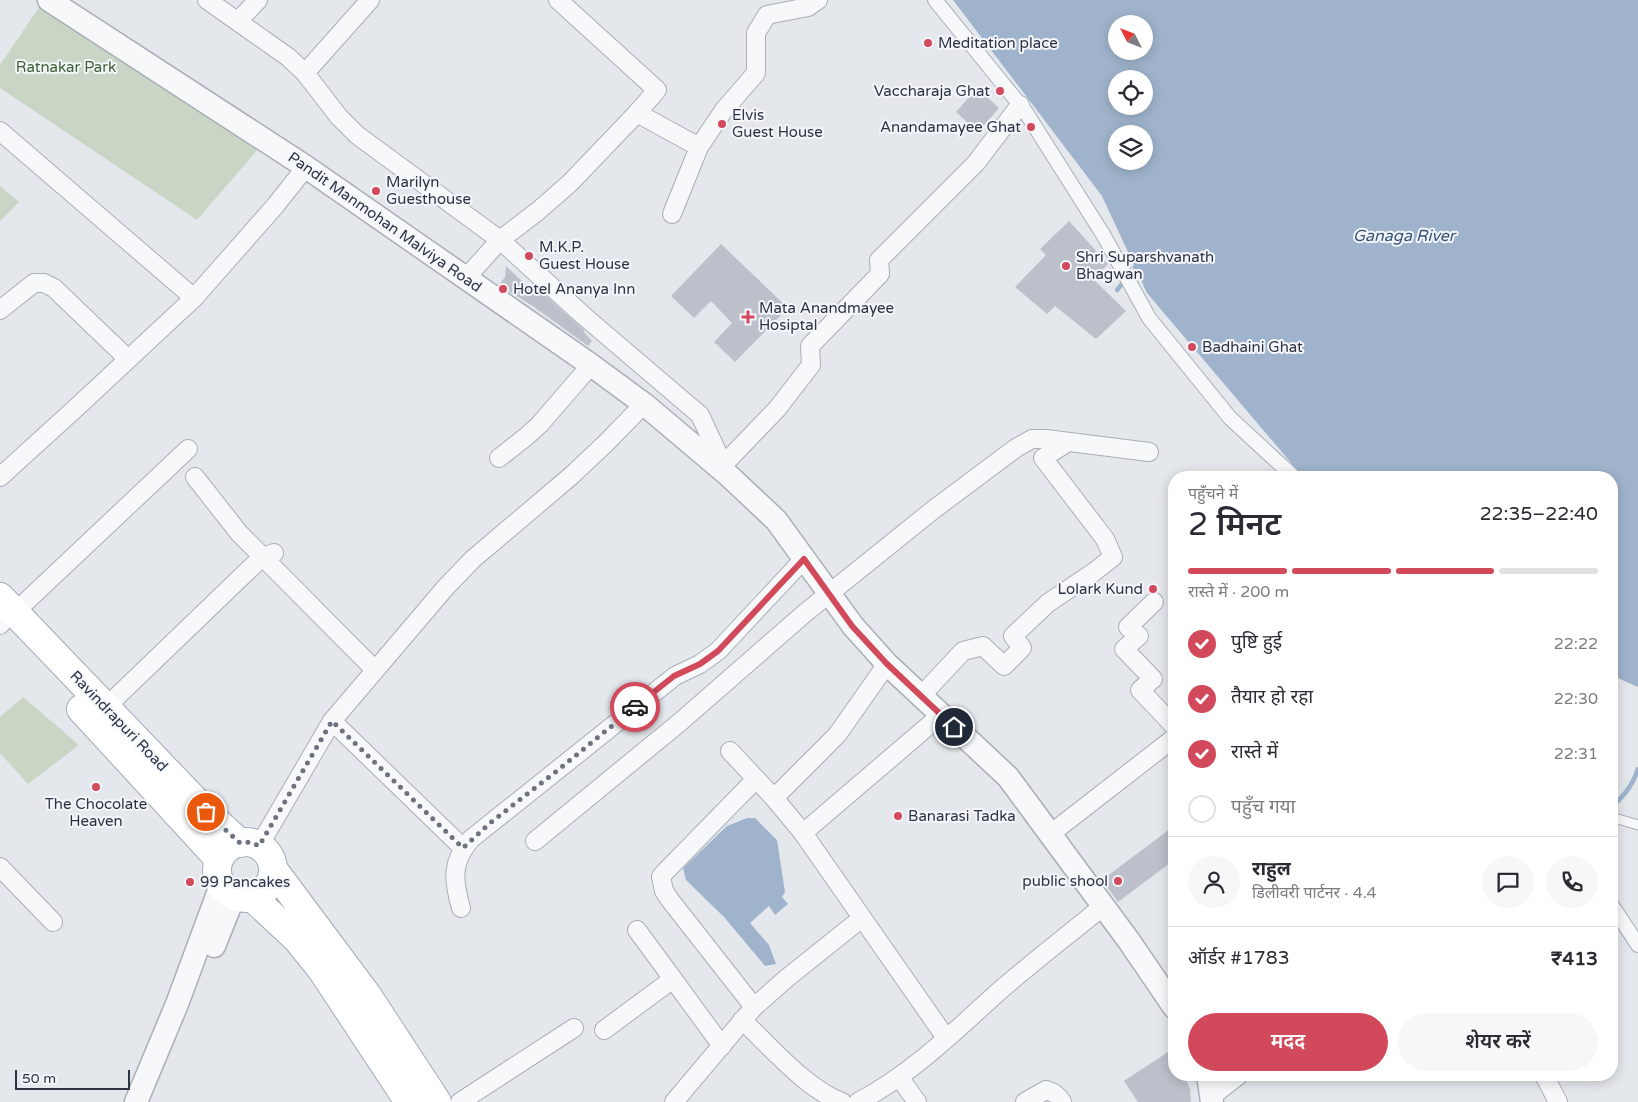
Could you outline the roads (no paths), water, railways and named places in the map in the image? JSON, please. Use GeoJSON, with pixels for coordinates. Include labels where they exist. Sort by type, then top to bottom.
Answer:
{"type":"FeatureCollection","features":[{"type":"Feature","properties":{"kind":"main road","name":"Ravindrapuri Road"},"geometry":{"type":"LineString","coordinates":[[3,616],[105,708],[206,812],[237,871]]}},
{"type":"Feature","properties":{"kind":"main road","name":"Ravindrapuri Road"},"geometry":{"type":"LineString","coordinates":[[3,616],[297,939],[322,970],[409,1102]]}},
{"type":"Feature","properties":{"kind":"main road"},"geometry":{"type":"LineString","coordinates":[[237,871],[266,852],[271,860],[273,869],[367,995],[438,1102]]}},
{"type":"Feature","properties":{"kind":"street","name":"Pandit Manmohan Malviya Road"},"geometry":{"type":"LineString","coordinates":[[49,0],[306,167],[466,278],[644,404],[725,469],[776,520],[852,626],[887,664],[1008,778],[1129,941],[1168,998]]}},
{"type":"Feature","properties":{"kind":"street"},"geometry":{"type":"LineString","coordinates":[[207,0],[288,57],[305,73],[339,117],[357,135],[500,240],[585,317],[700,415],[725,469],[812,365],[810,346],[880,274],[879,260],[976,163],[1020,105]]}},
{"type":"Feature","properties":{"kind":"street"},"geometry":{"type":"LineString","coordinates":[[238,21],[258,0]]}},
{"type":"Feature","properties":{"kind":"street"},"geometry":{"type":"LineString","coordinates":[[305,73],[370,0]]}},
{"type":"Feature","properties":{"kind":"street"},"geometry":{"type":"LineString","coordinates":[[466,278],[500,240],[538,211],[570,183],[657,90],[558,0]]}},
{"type":"Feature","properties":{"kind":"street"},"geometry":{"type":"LineString","coordinates":[[672,214],[699,147],[724,110],[756,73],[756,33],[767,14],[808,7],[818,0]]}},
{"type":"Feature","properties":{"kind":"street"},"geometry":{"type":"LineString","coordinates":[[935,0],[1020,105],[1104,236],[1149,318],[1230,418],[1287,471]]}},
{"type":"Feature","properties":{"kind":"street"},"geometry":{"type":"LineString","coordinates":[[637,113],[699,147]]}},
{"type":"Feature","properties":{"kind":"street"},"geometry":{"type":"LineString","coordinates":[[0,131],[194,298]]}},
{"type":"Feature","properties":{"kind":"street"},"geometry":{"type":"LineString","coordinates":[[0,477],[194,298],[275,206],[306,167]]}},
{"type":"Feature","properties":{"kind":"street"},"geometry":{"type":"LineString","coordinates":[[0,310],[34,283],[44,283],[54,288],[128,359]]}},
{"type":"Feature","properties":{"kind":"street"},"geometry":{"type":"LineString","coordinates":[[499,458],[528,436],[540,424],[591,365]]}},
{"type":"Feature","properties":{"kind":"street"},"geometry":{"type":"LineString","coordinates":[[136,1102],[177,1004],[237,871],[332,721],[473,559],[571,476],[644,404]]}},
{"type":"Feature","properties":{"kind":"street"},"geometry":{"type":"LineString","coordinates":[[535,841],[679,723],[830,593],[934,510],[1016,448],[1032,439],[1149,452]]}},
{"type":"Feature","properties":{"kind":"street"},"geometry":{"type":"LineString","coordinates":[[921,696],[963,651],[983,646],[1004,666],[1022,648],[1013,636],[1048,603],[1113,557],[1105,539],[1043,458],[1068,442]]}},
{"type":"Feature","properties":{"kind":"street"},"geometry":{"type":"LineString","coordinates":[[3,616],[188,449]]}},
{"type":"Feature","properties":{"kind":"street"},"geometry":{"type":"LineString","coordinates":[[194,477],[238,533],[268,555],[375,670]]}},
{"type":"Feature","properties":{"kind":"street"},"geometry":{"type":"LineString","coordinates":[[105,708],[268,555]]}},
{"type":"Feature","properties":{"kind":"street"},"geometry":{"type":"LineString","coordinates":[[461,908],[455,886],[455,876],[456,863],[463,848],[490,823],[674,676],[710,658],[804,559]]}},
{"type":"Feature","properties":{"kind":"street"},"geometry":{"type":"LineString","coordinates":[[1154,602],[1128,627],[1139,636],[1124,649],[1153,679],[1140,690],[1168,720]]}},
{"type":"Feature","properties":{"kind":"street"},"geometry":{"type":"LineString","coordinates":[[774,798],[837,735],[887,664]]}},
{"type":"Feature","properties":{"kind":"street"},"geometry":{"type":"LineString","coordinates":[[803,833],[941,715]]}},
{"type":"Feature","properties":{"kind":"street"},"geometry":{"type":"LineString","coordinates":[[332,721],[463,848]]}},
{"type":"Feature","properties":{"kind":"street"},"geometry":{"type":"LineString","coordinates":[[1050,835],[1168,743]]}},
{"type":"Feature","properties":{"kind":"street"},"geometry":{"type":"LineString","coordinates":[[730,751],[774,798],[803,833],[946,1038]]}},
{"type":"Feature","properties":{"kind":"street"},"geometry":{"type":"LineString","coordinates":[[754,1007],[670,900],[664,891],[661,877],[756,779]]}},
{"type":"Feature","properties":{"kind":"street"},"geometry":{"type":"LineString","coordinates":[[1,869],[54,922]]}},
{"type":"Feature","properties":{"kind":"street"},"geometry":{"type":"LineString","coordinates":[[151,1102],[237,871]]}},
{"type":"Feature","properties":{"kind":"street"},"geometry":{"type":"LineString","coordinates":[[858,1102],[899,1077],[1029,966],[1102,907]]}},
{"type":"Feature","properties":{"kind":"street"},"geometry":{"type":"LineString","coordinates":[[1618,915],[1638,945]]}},
{"type":"Feature","properties":{"kind":"street"},"geometry":{"type":"LineString","coordinates":[[674,1102],[754,1007],[862,918]]}},
{"type":"Feature","properties":{"kind":"street"},"geometry":{"type":"LineString","coordinates":[[637,930],[722,1046]]}},
{"type":"Feature","properties":{"kind":"street"},"geometry":{"type":"LineString","coordinates":[[604,1030],[673,979]]}},
{"type":"Feature","properties":{"kind":"street"},"geometry":{"type":"LineString","coordinates":[[742,1020],[796,1071],[825,1094],[842,1102]]}},
{"type":"Feature","properties":{"kind":"street"},"geometry":{"type":"LineString","coordinates":[[460,1102],[574,1028]]}},
{"type":"Feature","properties":{"kind":"street"},"geometry":{"type":"LineString","coordinates":[[899,1077],[917,1102]]}},
{"type":"Feature","properties":{"kind":"street"},"geometry":{"type":"LineString","coordinates":[[1210,1091],[1228,1081]]}},
{"type":"Feature","properties":{"kind":"street"},"geometry":{"type":"LineString","coordinates":[[1547,1081],[1558,1102]]}},
{"type":"Feature","properties":{"kind":"street"},"geometry":{"type":"LineString","coordinates":[[1025,1102],[1046,1090],[1058,1095],[1062,1102]]}},
{"type":"Feature","properties":{"kind":"lane"},"geometry":{"type":"LineString","coordinates":[[1618,819],[1638,825]]}},
{"type":"Feature","properties":{"kind":"water","name":"Ganaga River"},"geometry":{"type":"Polygon","coordinates":[[[953,0],[1638,0],[1638,687],[1618,678],[1618,471],[1298,471],[1147,293],[1102,196],[953,0]]]}},
{"type":"Feature","properties":{"kind":"water"},"geometry":{"type":"Polygon","coordinates":[[[747,818],[755,818],[777,840],[785,892],[782,897],[788,904],[775,915],[769,906],[750,923],[769,945],[776,964],[765,966],[724,917],[686,880],[683,868],[727,826],[747,818]]]}},
{"type":"Feature","properties":{"kind":"waterway"},"geometry":{"type":"LineString","coordinates":[[1117,290],[1127,278],[1138,273],[1135,267]]}},
{"type":"Feature","properties":{"kind":"waterway"},"geometry":{"type":"LineString","coordinates":[[1618,801],[1625,794],[1638,769]]}},
{"type":"Feature","properties":{"kind":"place","name":"Meditation place"},"geometry":{"type":"Point","coordinates":[928,43]}},
{"type":"Feature","properties":{"kind":"place","name":"Vaccharaja Ghat"},"geometry":{"type":"Point","coordinates":[1000,91]}},
{"type":"Feature","properties":{"kind":"place","name":"Elvis Guest House"},"geometry":{"type":"Point","coordinates":[722,124]}},
{"type":"Feature","properties":{"kind":"place","name":"Anandamayee Ghat"},"geometry":{"type":"Point","coordinates":[1031,127]}},
{"type":"Feature","properties":{"kind":"place","name":"Marilyn Guesthouse"},"geometry":{"type":"Point","coordinates":[376,191]}},
{"type":"Feature","properties":{"kind":"place","name":"M.K.P. Guest House"},"geometry":{"type":"Point","coordinates":[529,256]}},
{"type":"Feature","properties":{"kind":"place","name":"Shri Suparshvanath Bhagwan"},"geometry":{"type":"Point","coordinates":[1066,266]}},
{"type":"Feature","properties":{"kind":"place","name":"Hotel Ananya Inn"},"geometry":{"type":"Point","coordinates":[503,289]}},
{"type":"Feature","properties":{"kind":"place","name":"Mata Anandmayee Hosiptal"},"geometry":{"type":"Point","coordinates":[748,317]}},
{"type":"Feature","properties":{"kind":"place","name":"Badhaini Ghat"},"geometry":{"type":"Point","coordinates":[1192,347]}},
{"type":"Feature","properties":{"kind":"place","name":"Lolark Kund"},"geometry":{"type":"Point","coordinates":[1153,589]}},
{"type":"Feature","properties":{"kind":"place","name":"The Chocolate Heaven"},"geometry":{"type":"Point","coordinates":[96,787]}},
{"type":"Feature","properties":{"kind":"place","name":"Banarasi Tadka"},"geometry":{"type":"Point","coordinates":[898,816]}},
{"type":"Feature","properties":{"kind":"place","name":"public shool"},"geometry":{"type":"Point","coordinates":[1118,881]}},
{"type":"Feature","properties":{"kind":"place","name":"99 Pancakes"},"geometry":{"type":"Point","coordinates":[190,882]}},
{"type":"Feature","properties":{"kind":"park label","name":"Ratnakar Park"},"geometry":{"type":"Point","coordinates":[66,67]}}]}
